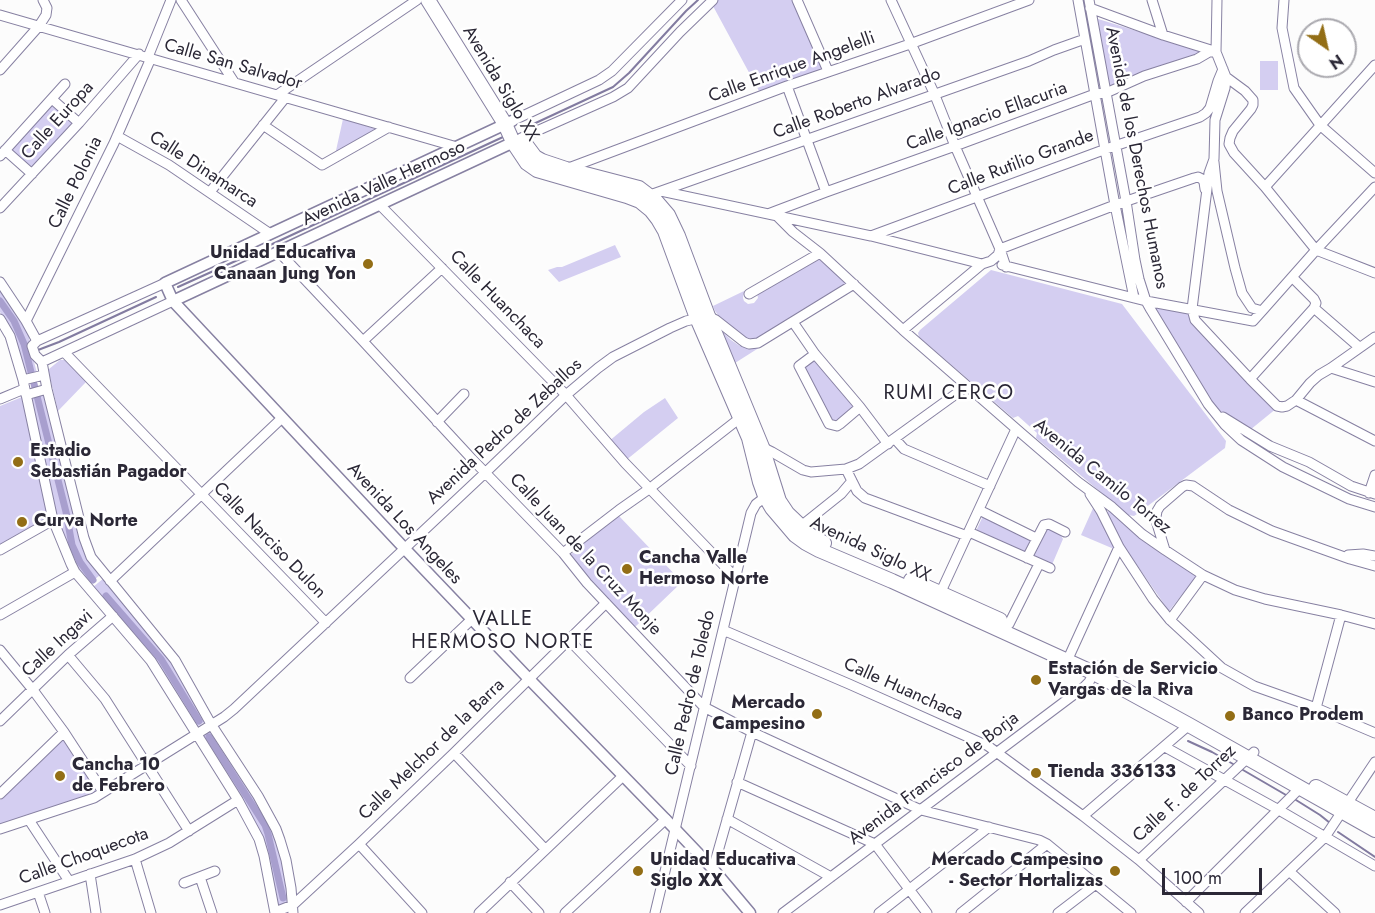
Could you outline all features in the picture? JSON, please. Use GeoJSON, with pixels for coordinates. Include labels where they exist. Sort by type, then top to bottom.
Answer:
{"type":"FeatureCollection","features":[{"type":"Feature","properties":{"kind":"highway","name":"Avenida Siglo XX"},"geometry":{"type":"LineString","coordinates":[[428,0],[508,122]]}},
{"type":"Feature","properties":{"kind":"highway","name":"Avenida Siglo XX"},"geometry":{"type":"LineString","coordinates":[[435,0],[508,122],[527,163],[537,170],[595,188],[627,196],[651,197]]}},
{"type":"Feature","properties":{"kind":"highway","name":"Avenida Siglo XX"},"geometry":{"type":"LineString","coordinates":[[517,140],[542,161],[634,186],[651,197]]}},
{"type":"Feature","properties":{"kind":"highway","name":"Avenida Siglo XX"},"geometry":{"type":"LineString","coordinates":[[651,197],[651,210],[665,231],[757,448],[772,508],[785,524],[806,543],[819,550],[892,581],[1009,624],[1069,657]]}},
{"type":"Feature","properties":{"kind":"highway","name":"Avenida Siglo XX"},"geometry":{"type":"LineString","coordinates":[[702,317],[740,418],[749,438],[757,448]]}},
{"type":"Feature","properties":{"kind":"highway","name":"Avenida Siglo XX"},"geometry":{"type":"LineString","coordinates":[[770,493],[810,535],[824,543],[1095,670],[1189,725],[1250,755],[1300,788],[1375,819]]}},
{"type":"Feature","properties":{"kind":"highway","name":"Avenida Siglo XX"},"geometry":{"type":"LineString","coordinates":[[1095,670],[1126,680],[1250,755],[1344,808],[1375,830]]}},
{"type":"Feature","properties":{"kind":"main road","name":"Avenida Valle Hermoso"},"geometry":{"type":"LineString","coordinates":[[165,283],[508,122]]}},
{"type":"Feature","properties":{"kind":"main road","name":"Avenida Valle Hermoso"},"geometry":{"type":"LineString","coordinates":[[173,301],[517,140]]}},
{"type":"Feature","properties":{"kind":"main road","name":"Avenida Los Angeles"},"geometry":{"type":"LineString","coordinates":[[165,283],[173,301],[405,549],[666,819],[750,913]]}},
{"type":"Feature","properties":{"kind":"street"},"geometry":{"type":"LineString","coordinates":[[0,70],[46,15],[47,8],[43,0]]}},
{"type":"Feature","properties":{"kind":"street","name":"Calle Polonia"},"geometry":{"type":"LineString","coordinates":[[26,321],[117,136],[146,57],[171,0]]}},
{"type":"Feature","properties":{"kind":"street"},"geometry":{"type":"LineString","coordinates":[[181,0],[234,82]]}},
{"type":"Feature","properties":{"kind":"street"},"geometry":{"type":"LineString","coordinates":[[210,192],[263,125],[281,96],[417,0]]}},
{"type":"Feature","properties":{"kind":"street","name":"Avenida Valle Hermoso"},"geometry":{"type":"LineString","coordinates":[[508,122],[599,80],[612,71],[682,0]]}},
{"type":"Feature","properties":{"kind":"street","name":"Avenida Valle Hermoso"},"geometry":{"type":"LineString","coordinates":[[517,140],[613,98],[628,88],[712,0]]}},
{"type":"Feature","properties":{"kind":"street"},"geometry":{"type":"LineString","coordinates":[[796,0],[828,71]]}},
{"type":"Feature","properties":{"kind":"street"},"geometry":{"type":"LineString","coordinates":[[891,0],[934,93],[1006,267]]}},
{"type":"Feature","properties":{"kind":"street","name":"Calle Enrique Angelelli"},"geometry":{"type":"LineString","coordinates":[[566,169],[828,71],[910,44],[1029,0]]}},
{"type":"Feature","properties":{"kind":"street","name":"Avenida de los Derechos Humanos"},"geometry":{"type":"LineString","coordinates":[[1078,0],[1134,298]]}},
{"type":"Feature","properties":{"kind":"street"},"geometry":{"type":"LineString","coordinates":[[1152,0],[1163,35]]}},
{"type":"Feature","properties":{"kind":"street"},"geometry":{"type":"LineString","coordinates":[[1217,0],[1216,52],[1224,73],[1224,88],[1215,120],[1214,159],[1217,191],[1242,293],[1252,308],[1262,311]]}},
{"type":"Feature","properties":{"kind":"street"},"geometry":{"type":"LineString","coordinates":[[1284,0],[1282,28],[1294,88],[1320,124],[1375,173]]}},
{"type":"Feature","properties":{"kind":"street"},"geometry":{"type":"LineString","coordinates":[[1090,4],[1163,35],[1216,52]]}},
{"type":"Feature","properties":{"kind":"street","name":"Avenida de los Derechos Humanos"},"geometry":{"type":"LineString","coordinates":[[1090,4],[1135,260],[1146,301],[1202,394],[1225,425],[1241,440],[1283,466],[1349,500],[1375,507]]}},
{"type":"Feature","properties":{"kind":"street","name":"Calle San Salvador"},"geometry":{"type":"LineString","coordinates":[[0,15],[457,147]]}},
{"type":"Feature","properties":{"kind":"street","name":"Calle Roberto Alvarado"},"geometry":{"type":"LineString","coordinates":[[651,197],[1085,39]]}},
{"type":"Feature","properties":{"kind":"street","name":"Calle Ignacio Ellacuria"},"geometry":{"type":"LineString","coordinates":[[773,215],[826,192],[1095,94],[1106,93],[1144,76],[1197,59],[1209,52],[1216,52]]}},
{"type":"Feature","properties":{"kind":"street","name":"Calle Europa"},"geometry":{"type":"LineString","coordinates":[[0,208],[79,123],[146,57]]}},
{"type":"Feature","properties":{"kind":"street"},"geometry":{"type":"LineString","coordinates":[[1265,187],[1375,65]]}},
{"type":"Feature","properties":{"kind":"street"},"geometry":{"type":"LineString","coordinates":[[1224,73],[1253,100],[1251,109],[1233,131],[1230,138],[1231,149],[1316,250],[1375,273]]}},
{"type":"Feature","properties":{"kind":"street","name":"Calle Rutilio Grande"},"geometry":{"type":"LineString","coordinates":[[871,236],[1106,149],[1200,117],[1210,108],[1215,89],[1224,73]]}},
{"type":"Feature","properties":{"kind":"street"},"geometry":{"type":"LineString","coordinates":[[32,174],[3,153],[65,84]]}},
{"type":"Feature","properties":{"kind":"street"},"geometry":{"type":"LineString","coordinates":[[787,86],[826,192]]}},
{"type":"Feature","properties":{"kind":"street"},"geometry":{"type":"LineString","coordinates":[[52,99],[79,123]]}},
{"type":"Feature","properties":{"kind":"street"},"geometry":{"type":"LineString","coordinates":[[263,125],[322,165],[389,127]]}},
{"type":"Feature","properties":{"kind":"street","name":"Calle Dinamarca"},"geometry":{"type":"LineString","coordinates":[[117,136],[169,165],[269,233]]}},
{"type":"Feature","properties":{"kind":"street"},"geometry":{"type":"LineString","coordinates":[[1214,159],[1209,173],[1192,309],[1199,326],[1277,406],[1282,407],[1296,400],[1310,382],[1319,375],[1375,337]]}},
{"type":"Feature","properties":{"kind":"street"},"geometry":{"type":"LineString","coordinates":[[1000,249],[1126,201],[1198,177],[1204,182],[1206,199]]}},
{"type":"Feature","properties":{"kind":"street"},"geometry":{"type":"LineString","coordinates":[[651,197],[773,215],[1146,301],[1253,321],[1375,187]]}},
{"type":"Feature","properties":{"kind":"street"},"geometry":{"type":"LineString","coordinates":[[797,203],[797,220]]}},
{"type":"Feature","properties":{"kind":"street","name":"Calle Huanchaca"},"geometry":{"type":"LineString","coordinates":[[380,205],[566,395],[618,456],[736,578]]}},
{"type":"Feature","properties":{"kind":"street","name":"Avenida Camilo Torrez"},"geometry":{"type":"LineString","coordinates":[[773,215],[820,253],[903,330],[1078,482],[1165,550],[1203,575],[1235,590],[1375,624]]}},
{"type":"Feature","properties":{"kind":"street"},"geometry":{"type":"LineString","coordinates":[[903,330],[998,255],[1000,249]]}},
{"type":"Feature","properties":{"kind":"street","name":"Calle Juan de la Cruz Monje"},"geometry":{"type":"LineString","coordinates":[[278,251],[563,553],[587,583],[704,707],[752,732],[921,810],[1047,843]]}},
{"type":"Feature","properties":{"kind":"street"},"geometry":{"type":"LineString","coordinates":[[749,294],[820,253]]}},
{"type":"Feature","properties":{"kind":"street"},"geometry":{"type":"LineString","coordinates":[[363,341],[442,268]]}},
{"type":"Feature","properties":{"kind":"street"},"geometry":{"type":"LineString","coordinates":[[1250,379],[1314,308],[1316,303],[1314,298],[1292,277]]}},
{"type":"Feature","properties":{"kind":"street"},"geometry":{"type":"LineString","coordinates":[[0,282],[37,341],[32,346],[37,359],[42,362],[33,385],[52,520],[75,572],[151,661],[238,800],[259,839],[275,912]]}},
{"type":"Feature","properties":{"kind":"street","name":"Avenida Valle Hermoso"},"geometry":{"type":"LineString","coordinates":[[37,341],[165,283]]}},
{"type":"Feature","properties":{"kind":"street"},"geometry":{"type":"LineString","coordinates":[[702,317],[716,320],[739,339],[749,344],[758,343],[854,284]]}},
{"type":"Feature","properties":{"kind":"street","name":"Avenida Valle Hermoso"},"geometry":{"type":"LineString","coordinates":[[42,362],[173,301]]}},
{"type":"Feature","properties":{"kind":"street"},"geometry":{"type":"LineString","coordinates":[[1314,308],[1359,347]]}},
{"type":"Feature","properties":{"kind":"street","name":"Avenida Pedro de Zeballos"},"geometry":{"type":"LineString","coordinates":[[0,829],[94,798],[224,717],[566,395],[613,357],[670,328],[702,317]]}},
{"type":"Feature","properties":{"kind":"street"},"geometry":{"type":"LineString","coordinates":[[0,319],[33,385],[87,549],[110,581],[175,660],[258,796],[276,829],[286,860],[293,909]]}},
{"type":"Feature","properties":{"kind":"street"},"geometry":{"type":"LineString","coordinates":[[793,322],[815,354],[891,442],[990,486]]}},
{"type":"Feature","properties":{"kind":"street","name":"Calle Narciso Dulon"},"geometry":{"type":"LineString","coordinates":[[64,352],[326,623]]}},
{"type":"Feature","properties":{"kind":"street"},"geometry":{"type":"LineString","coordinates":[[815,354],[799,366],[829,424],[837,426],[860,407]]}},
{"type":"Feature","properties":{"kind":"street"},"geometry":{"type":"LineString","coordinates":[[1331,368],[1375,382]]}},
{"type":"Feature","properties":{"kind":"street"},"geometry":{"type":"LineString","coordinates":[[0,399],[33,385]]}},
{"type":"Feature","properties":{"kind":"street"},"geometry":{"type":"LineString","coordinates":[[757,448],[772,452],[803,470],[811,472],[846,469],[860,464],[967,386]]}},
{"type":"Feature","properties":{"kind":"street"},"geometry":{"type":"LineString","coordinates":[[437,422],[464,394]]}},
{"type":"Feature","properties":{"kind":"street"},"geometry":{"type":"LineString","coordinates":[[1296,400],[1375,441]]}},
{"type":"Feature","properties":{"kind":"street","name":"Avenida de los Derechos Humanos"},"geometry":{"type":"LineString","coordinates":[[1215,411],[1270,446],[1309,462],[1352,486],[1372,494]]}},
{"type":"Feature","properties":{"kind":"street"},"geometry":{"type":"LineString","coordinates":[[110,581],[282,418]]}},
{"type":"Feature","properties":{"kind":"street"},"geometry":{"type":"LineString","coordinates":[[563,553],[740,418]]}},
{"type":"Feature","properties":{"kind":"street"},"geometry":{"type":"LineString","coordinates":[[939,597],[1016,429]]}},
{"type":"Feature","properties":{"kind":"street"},"geometry":{"type":"LineString","coordinates":[[846,469],[857,491],[866,498],[968,534],[1050,568]]}},
{"type":"Feature","properties":{"kind":"street"},"geometry":{"type":"LineString","coordinates":[[1372,494],[1375,475]]}},
{"type":"Feature","properties":{"kind":"street"},"geometry":{"type":"LineString","coordinates":[[801,526],[841,494],[852,482]]}},
{"type":"Feature","properties":{"kind":"street"},"geometry":{"type":"LineString","coordinates":[[1078,482],[1094,498],[1119,547],[1153,599],[1170,620],[1222,668],[1254,686],[1375,732]]}},
{"type":"Feature","properties":{"kind":"street"},"geometry":{"type":"LineString","coordinates":[[1165,550],[1156,517],[1160,506],[1182,487],[1193,486],[1229,510],[1254,523],[1299,542],[1375,566]]}},
{"type":"Feature","properties":{"kind":"street","name":"Calle Pedro de Toledo"},"geometry":{"type":"LineString","coordinates":[[655,913],[751,513],[756,504],[770,493]]}},
{"type":"Feature","properties":{"kind":"street"},"geometry":{"type":"LineString","coordinates":[[979,510],[1036,538]]}},
{"type":"Feature","properties":{"kind":"street"},"geometry":{"type":"LineString","coordinates":[[0,550],[52,520]]}},
{"type":"Feature","properties":{"kind":"street"},"geometry":{"type":"LineString","coordinates":[[1027,558],[1041,527],[1046,524],[1065,532]]}},
{"type":"Feature","properties":{"kind":"street"},"geometry":{"type":"LineString","coordinates":[[1069,657],[1119,547]]}},
{"type":"Feature","properties":{"kind":"street"},"geometry":{"type":"LineString","coordinates":[[1342,555],[1375,556]]}},
{"type":"Feature","properties":{"kind":"street"},"geometry":{"type":"LineString","coordinates":[[1009,624],[1039,564]]}},
{"type":"Feature","properties":{"kind":"street"},"geometry":{"type":"LineString","coordinates":[[0,615],[75,572]]}},
{"type":"Feature","properties":{"kind":"street"},"geometry":{"type":"LineString","coordinates":[[1170,620],[1203,575]]}},
{"type":"Feature","properties":{"kind":"street","name":"Calle Melchor de la Barra"},"geometry":{"type":"LineString","coordinates":[[275,912],[293,909],[606,603]]}},
{"type":"Feature","properties":{"kind":"street"},"geometry":{"type":"LineString","coordinates":[[1316,708],[1341,615]]}},
{"type":"Feature","properties":{"kind":"street","name":"Calle Ingavi"},"geometry":{"type":"LineString","coordinates":[[0,721],[68,655],[113,616]]}},
{"type":"Feature","properties":{"kind":"street"},"geometry":{"type":"LineString","coordinates":[[410,678],[472,619]]}},
{"type":"Feature","properties":{"kind":"street","name":"Calle Huanchaca"},"geometry":{"type":"LineString","coordinates":[[723,630],[988,746],[1139,860],[1199,913]]}},
{"type":"Feature","properties":{"kind":"street"},"geometry":{"type":"LineString","coordinates":[[569,640],[691,766]]}},
{"type":"Feature","properties":{"kind":"street"},"geometry":{"type":"LineString","coordinates":[[0,650],[64,732],[103,792]]}},
{"type":"Feature","properties":{"kind":"street"},"geometry":{"type":"LineString","coordinates":[[68,655],[105,699],[189,831]]}},
{"type":"Feature","properties":{"kind":"street","name":"Avenida Francisco de Borja"},"geometry":{"type":"LineString","coordinates":[[783,913],[1084,687],[1095,670]]}},
{"type":"Feature","properties":{"kind":"street"},"geometry":{"type":"LineString","coordinates":[[1083,816],[1189,725]]}},
{"type":"Feature","properties":{"kind":"street"},"geometry":{"type":"LineString","coordinates":[[0,794],[64,732]]}},
{"type":"Feature","properties":{"kind":"street"},"geometry":{"type":"LineString","coordinates":[[713,869],[752,732]]}},
{"type":"Feature","properties":{"kind":"street"},"geometry":{"type":"LineString","coordinates":[[1165,747],[1375,866]]}},
{"type":"Feature","properties":{"kind":"street"},"geometry":{"type":"LineString","coordinates":[[454,753],[545,849]]}},
{"type":"Feature","properties":{"kind":"street","name":"Calle F. de Torrez"},"geometry":{"type":"LineString","coordinates":[[1139,860],[1250,755]]}},
{"type":"Feature","properties":{"kind":"street"},"geometry":{"type":"LineString","coordinates":[[1245,913],[1325,837],[1375,762]]}},
{"type":"Feature","properties":{"kind":"street"},"geometry":{"type":"LineString","coordinates":[[479,913],[623,776]]}},
{"type":"Feature","properties":{"kind":"street"},"geometry":{"type":"LineString","coordinates":[[737,782],[875,844],[927,913]]}},
{"type":"Feature","properties":{"kind":"street"},"geometry":{"type":"LineString","coordinates":[[1186,902],[1300,788]]}},
{"type":"Feature","properties":{"kind":"street","name":"Calle Choquecota"},"geometry":{"type":"LineString","coordinates":[[0,905],[135,859],[169,843],[238,800]]}},
{"type":"Feature","properties":{"kind":"street"},"geometry":{"type":"LineString","coordinates":[[565,913],[666,819]]}},
{"type":"Feature","properties":{"kind":"street"},"geometry":{"type":"LineString","coordinates":[[727,819],[831,877]]}},
{"type":"Feature","properties":{"kind":"street"},"geometry":{"type":"LineString","coordinates":[[29,820],[69,882]]}},
{"type":"Feature","properties":{"kind":"street"},"geometry":{"type":"LineString","coordinates":[[879,913],[989,827]]}},
{"type":"Feature","properties":{"kind":"street"},"geometry":{"type":"LineString","coordinates":[[961,913],[1047,843],[1131,913]]}},
{"type":"Feature","properties":{"kind":"street"},"geometry":{"type":"LineString","coordinates":[[359,844],[422,913]]}},
{"type":"Feature","properties":{"kind":"street"},"geometry":{"type":"LineString","coordinates":[[135,859],[150,913]]}},
{"type":"Feature","properties":{"kind":"street"},"geometry":{"type":"LineString","coordinates":[[184,883],[215,871]]}},
{"type":"Feature","properties":{"kind":"street"},"geometry":{"type":"LineString","coordinates":[[1289,871],[1335,913]]}},
{"type":"Feature","properties":{"kind":"street"},"geometry":{"type":"LineString","coordinates":[[90,874],[96,913]]}},
{"type":"Feature","properties":{"kind":"street"},"geometry":{"type":"LineString","coordinates":[[200,877],[212,913]]}},
{"type":"Feature","properties":{"kind":"street"},"geometry":{"type":"LineString","coordinates":[[510,882],[539,913]]}},
{"type":"Feature","properties":{"kind":"street"},"geometry":{"type":"LineString","coordinates":[[1058,913],[1096,884]]}},
{"type":"Feature","properties":{"kind":"street"},"geometry":{"type":"LineString","coordinates":[[38,892],[45,913]]}},
{"type":"Feature","properties":{"kind":"shaded area"},"geometry":{"type":"Polygon","coordinates":[[[718,0],[795,0],[823,67],[759,91],[713,6],[718,0]]]}},
{"type":"Feature","properties":{"kind":"shaded area"},"geometry":{"type":"Polygon","coordinates":[[[1095,18],[1201,51],[1205,54],[1110,93],[1095,18]]]}},
{"type":"Feature","properties":{"kind":"shaded area"},"geometry":{"type":"Polygon","coordinates":[[[1260,61],[1278,61],[1278,90],[1260,90],[1260,61]]]}},
{"type":"Feature","properties":{"kind":"shaded area"},"geometry":{"type":"Polygon","coordinates":[[[52,104],[73,123],[31,170],[10,151],[52,104]]]}},
{"type":"Feature","properties":{"kind":"shaded area"},"geometry":{"type":"Polygon","coordinates":[[[343,119],[379,130],[335,155],[343,119]]]}},
{"type":"Feature","properties":{"kind":"shaded area"},"geometry":{"type":"Polygon","coordinates":[[[615,245],[621,257],[559,282],[548,270],[562,267],[615,245]]]}},
{"type":"Feature","properties":{"kind":"shaded area"},"geometry":{"type":"Polygon","coordinates":[[[816,259],[845,282],[845,285],[758,339],[744,338],[722,320],[715,311],[713,306],[744,291],[744,301],[748,304],[754,303],[758,298],[757,293],[816,259]]]}},
{"type":"Feature","properties":{"kind":"shaded area"},"geometry":{"type":"Polygon","coordinates":[[[991,270],[1122,304],[1226,441],[1225,448],[1137,514],[1128,515],[1036,438],[1037,433],[1018,416],[1013,418],[919,337],[920,330],[991,270]]]}},
{"type":"Feature","properties":{"kind":"shaded area"},"geometry":{"type":"Polygon","coordinates":[[[0,290],[29,336],[37,373],[25,376],[11,330],[0,312],[0,290]]]}},
{"type":"Feature","properties":{"kind":"shaded area"},"geometry":{"type":"Polygon","coordinates":[[[1150,304],[1190,311],[1277,408],[1250,430],[1217,409],[1150,304]]]}},
{"type":"Feature","properties":{"kind":"shaded area"},"geometry":{"type":"Polygon","coordinates":[[[720,329],[740,346],[751,348],[765,344],[735,363],[720,329]]]}},
{"type":"Feature","properties":{"kind":"shaded area"},"geometry":{"type":"Polygon","coordinates":[[[816,358],[857,408],[836,423],[830,421],[804,367],[816,358]]]}},
{"type":"Feature","properties":{"kind":"shaded area"},"geometry":{"type":"Polygon","coordinates":[[[60,360],[65,360],[86,382],[58,411],[49,369],[60,360]]]}},
{"type":"Feature","properties":{"kind":"shaded area"},"geometry":{"type":"Polygon","coordinates":[[[44,393],[84,553],[100,575],[89,584],[78,571],[56,516],[30,397],[44,393]]]}},
{"type":"Feature","properties":{"kind":"shaded area","name":"Estadio Sebastián Pagador"},"geometry":{"type":"Polygon","coordinates":[[[22,397],[48,518],[0,547],[0,406],[22,397]]]}},
{"type":"Feature","properties":{"kind":"shaded area"},"geometry":{"type":"Polygon","coordinates":[[[665,398],[678,418],[625,461],[608,442],[665,398]]]}},
{"type":"Feature","properties":{"kind":"shaded area"},"geometry":{"type":"Polygon","coordinates":[[[1094,506],[1109,532],[1114,549],[1081,535],[1094,506]]]}},
{"type":"Feature","properties":{"kind":"shaded area"},"geometry":{"type":"Polygon","coordinates":[[[1108,511],[1144,540],[1197,576],[1169,611],[1125,548],[1108,511]]]}},
{"type":"Feature","properties":{"kind":"shaded area","name":"Cancha Valle Hermoso Norte"},"geometry":{"type":"Polygon","coordinates":[[[619,516],[682,582],[635,627],[569,556],[619,516]]]}},
{"type":"Feature","properties":{"kind":"shaded area"},"geometry":{"type":"Polygon","coordinates":[[[983,516],[1028,537],[1031,543],[1027,551],[1022,553],[976,531],[983,516]]]}},
{"type":"Feature","properties":{"kind":"shaded area"},"geometry":{"type":"Polygon","coordinates":[[[1047,529],[1060,534],[1063,539],[1051,567],[1033,556],[1047,529]]]}},
{"type":"Feature","properties":{"kind":"shaded area"},"geometry":{"type":"Polygon","coordinates":[[[104,578],[173,663],[206,721],[197,727],[93,587],[104,578]]]}},
{"type":"Feature","properties":{"kind":"shaded area"},"geometry":{"type":"Polygon","coordinates":[[[212,729],[269,821],[282,858],[289,903],[278,907],[267,856],[201,736],[212,729]]]}},
{"type":"Feature","properties":{"kind":"shaded area"},"geometry":{"type":"Polygon","coordinates":[[[63,739],[97,789],[96,792],[0,826],[0,800],[63,739]]]}},
{"type":"Feature","properties":{"kind":"waterway"},"geometry":{"type":"LineString","coordinates":[[527,127],[613,87],[698,0]]}},
{"type":"Feature","properties":{"kind":"waterway"},"geometry":{"type":"LineString","coordinates":[[178,287],[503,137]]}},
{"type":"Feature","properties":{"kind":"waterway"},"geometry":{"type":"LineString","coordinates":[[38,350],[156,297]]}},
{"type":"Feature","properties":{"kind":"waterway"},"geometry":{"type":"LineString","coordinates":[[0,301],[14,321],[24,344],[66,512],[72,545],[80,562],[93,580]]}},
{"type":"Feature","properties":{"kind":"waterway"},"geometry":{"type":"LineString","coordinates":[[106,596],[161,659],[199,721]]}},
{"type":"Feature","properties":{"kind":"waterway"},"geometry":{"type":"LineString","coordinates":[[209,737],[265,825],[283,898]]}},
{"type":"Feature","properties":{"kind":"waterway"},"geometry":{"type":"LineString","coordinates":[[1188,741],[1233,764]]}},
{"type":"Feature","properties":{"kind":"waterway"},"geometry":{"type":"LineString","coordinates":[[1243,770],[1286,795]]}},
{"type":"Feature","properties":{"kind":"waterway"},"geometry":{"type":"LineString","coordinates":[[1296,800],[1330,823]]}},
{"type":"Feature","properties":{"kind":"waterway"},"geometry":{"type":"LineString","coordinates":[[1338,832],[1375,857]]}},
{"type":"Feature","properties":{"kind":"place","name":"Unidad Educativa Canaan Jung Yon"},"geometry":{"type":"Point","coordinates":[368,264]}},
{"type":"Feature","properties":{"kind":"place","name":"Estadio Sebastián Pagador"},"geometry":{"type":"Point","coordinates":[18,462]}},
{"type":"Feature","properties":{"kind":"place","name":"Curva Norte"},"geometry":{"type":"Point","coordinates":[22,522]}},
{"type":"Feature","properties":{"kind":"place","name":"Cancha Valle Hermoso Norte"},"geometry":{"type":"Point","coordinates":[627,569]}},
{"type":"Feature","properties":{"kind":"place","name":"Estación de Servicio Vargas de la Riva"},"geometry":{"type":"Point","coordinates":[1036,680]}},
{"type":"Feature","properties":{"kind":"place","name":"Mercado Campesino"},"geometry":{"type":"Point","coordinates":[817,714]}},
{"type":"Feature","properties":{"kind":"place","name":"Banco Prodem"},"geometry":{"type":"Point","coordinates":[1230,716]}},
{"type":"Feature","properties":{"kind":"place","name":"Tienda 336133"},"geometry":{"type":"Point","coordinates":[1036,773]}},
{"type":"Feature","properties":{"kind":"place","name":"Cancha 10 de Febrero"},"geometry":{"type":"Point","coordinates":[60,776]}},
{"type":"Feature","properties":{"kind":"place","name":"Unidad Educativa Siglo XX"},"geometry":{"type":"Point","coordinates":[638,871]}},
{"type":"Feature","properties":{"kind":"place","name":"Mercado Campesino - Sector Hortalizas"},"geometry":{"type":"Point","coordinates":[1115,871]}},
{"type":"Feature","properties":{"kind":"district","name":"RUMI CERCO"},"geometry":{"type":"Point","coordinates":[949,394]}},
{"type":"Feature","properties":{"kind":"district","name":"VALLE HERMOSO NORTE"},"geometry":{"type":"Point","coordinates":[503,632]}}]}
